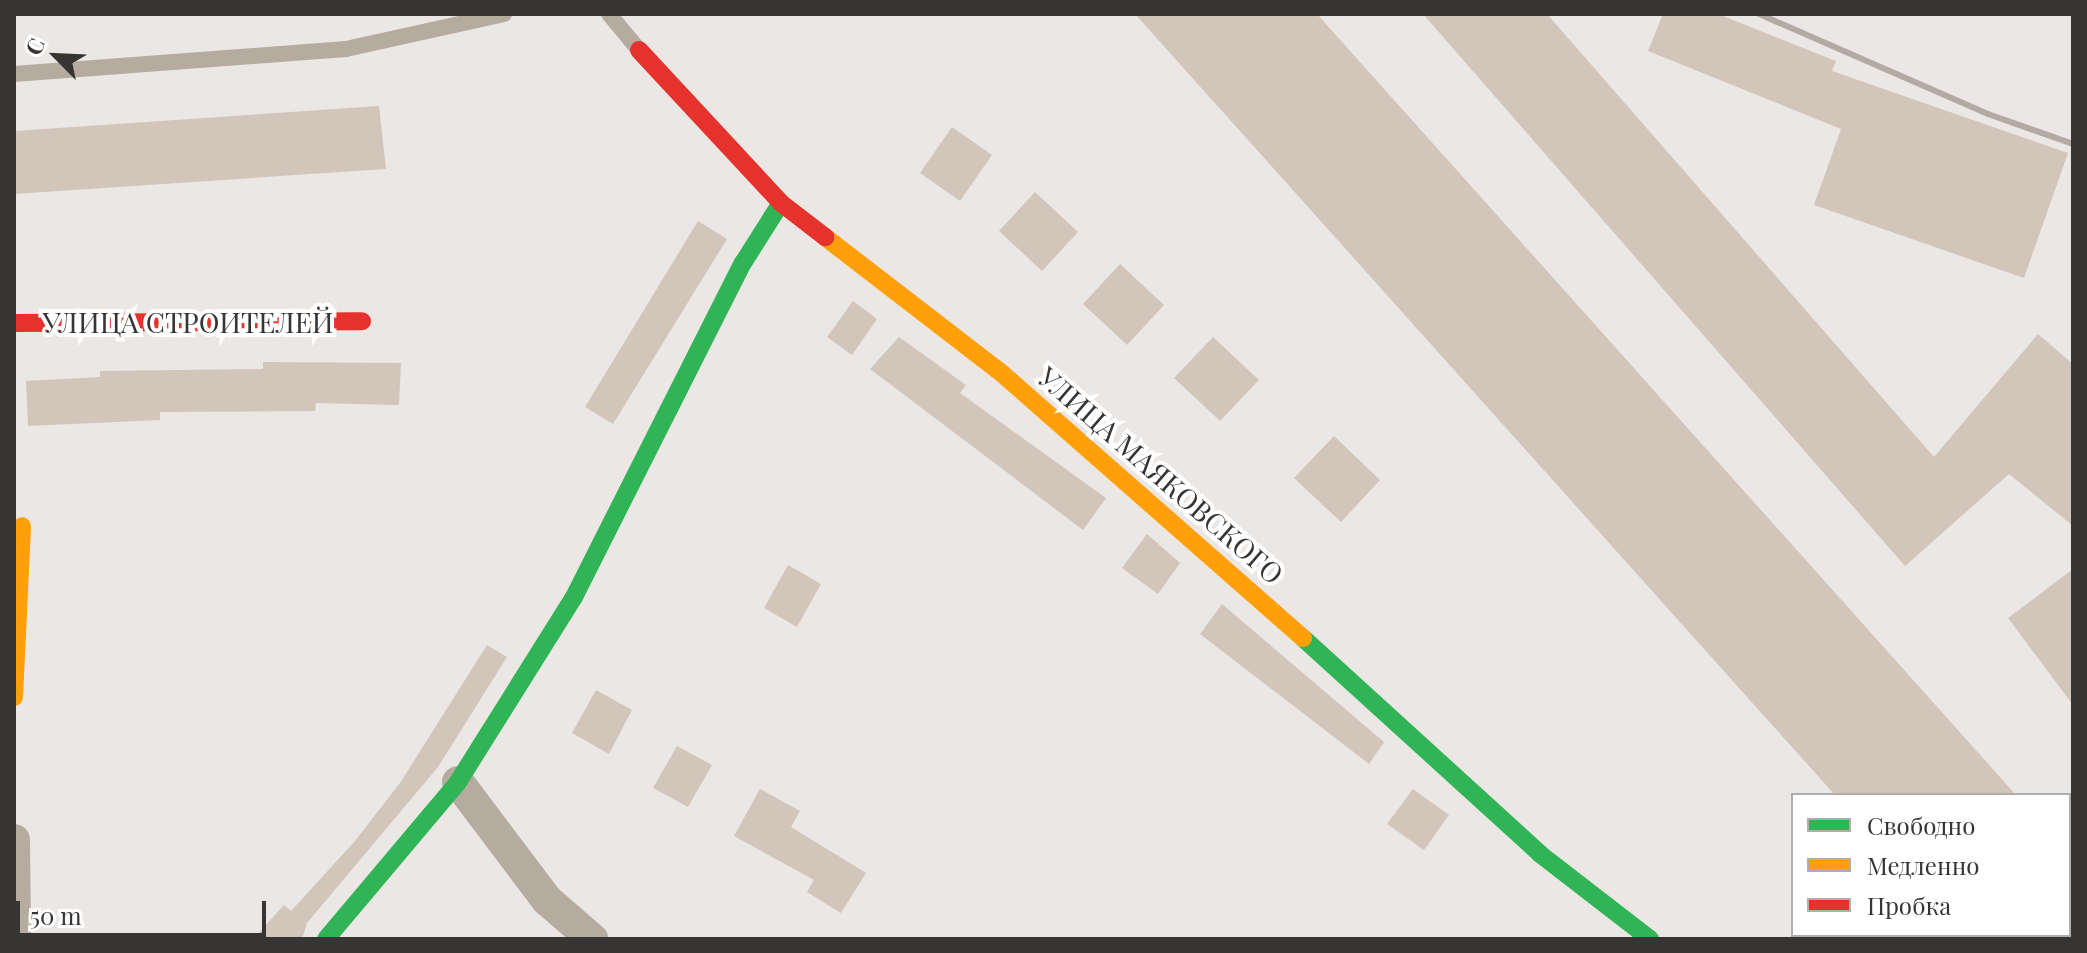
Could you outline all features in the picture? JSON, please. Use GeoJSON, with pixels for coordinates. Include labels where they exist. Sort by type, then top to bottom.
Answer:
{"type":"FeatureCollection","features":[{"type":"Feature","properties":{"kind":"street","name":"УЛИЦА МАЯКОВСКОГО"},"geometry":{"type":"LineString","coordinates":[[639,50],[781,203],[998,370],[1406,727],[1540,854],[1650,939]]}},
{"type":"Feature","properties":{"kind":"street"},"geometry":{"type":"LineString","coordinates":[[326,939],[458,782],[574,597],[743,263],[781,203]]}},
{"type":"Feature","properties":{"kind":"street","name":"УЛИЦА СТРОИТЕЛЕЙ"},"geometry":{"type":"LineString","coordinates":[[14,323],[362,321]]}},
{"type":"Feature","properties":{"kind":"street"},"geometry":{"type":"LineString","coordinates":[[14,697],[22,526]]}},
{"type":"Feature","properties":{"kind":"street"},"geometry":{"type":"LineString","coordinates":[[458,782],[547,900],[592,939]]}},
{"type":"Feature","properties":{"kind":"street"},"geometry":{"type":"LineString","coordinates":[[14,840],[15,937]]}},
{"type":"Feature","properties":{"kind":"lane"},"geometry":{"type":"LineString","coordinates":[[14,74],[346,49],[504,14]]}},
{"type":"Feature","properties":{"kind":"lane"},"geometry":{"type":"LineString","coordinates":[[609,14],[639,50]]}},
{"type":"Feature","properties":{"kind":"building"},"geometry":{"type":"Polygon","coordinates":[[[1135,14],[1317,14],[2014,793],[1833,793],[1135,14]]]}},
{"type":"Feature","properties":{"kind":"building"},"geometry":{"type":"Polygon","coordinates":[[[1423,14],[1547,14],[1934,457],[2038,334],[2073,364],[2073,526],[2009,474],[1905,566],[1423,14]]]}},
{"type":"Feature","properties":{"kind":"building"},"geometry":{"type":"Polygon","coordinates":[[[1663,14],[1718,14],[1836,61],[1832,71],[2068,153],[2024,278],[1814,205],[1841,129],[1648,51],[1663,14]]]}},
{"type":"Feature","properties":{"kind":"building"},"geometry":{"type":"Polygon","coordinates":[[[379,106],[386,169],[14,194],[14,131],[379,106]]]}},
{"type":"Feature","properties":{"kind":"building"},"geometry":{"type":"Polygon","coordinates":[[[952,127],[992,155],[960,201],[920,173],[952,127]]]}},
{"type":"Feature","properties":{"kind":"building"},"geometry":{"type":"Polygon","coordinates":[[[1035,192],[1078,232],[1042,271],[999,231],[1035,192]]]}},
{"type":"Feature","properties":{"kind":"building"},"geometry":{"type":"Polygon","coordinates":[[[698,221],[727,239],[613,424],[585,407],[698,221]]]}},
{"type":"Feature","properties":{"kind":"building"},"geometry":{"type":"Polygon","coordinates":[[[1120,264],[1164,305],[1127,345],[1083,304],[1120,264]]]}},
{"type":"Feature","properties":{"kind":"building"},"geometry":{"type":"Polygon","coordinates":[[[853,301],[877,319],[852,355],[827,337],[853,301]]]}},
{"type":"Feature","properties":{"kind":"building"},"geometry":{"type":"Polygon","coordinates":[[[899,337],[966,385],[960,393],[1106,498],[1083,530],[870,369],[899,337]]]}},
{"type":"Feature","properties":{"kind":"building"},"geometry":{"type":"Polygon","coordinates":[[[1213,337],[1259,380],[1220,421],[1174,378],[1213,337]]]}},
{"type":"Feature","properties":{"kind":"building"},"geometry":{"type":"Polygon","coordinates":[[[263,362],[401,363],[399,405],[316,403],[315,411],[160,412],[160,420],[28,426],[26,381],[100,377],[100,371],[263,369],[263,362]]]}},
{"type":"Feature","properties":{"kind":"building"},"geometry":{"type":"Polygon","coordinates":[[[1334,436],[1380,480],[1341,522],[1294,478],[1334,436]]]}},
{"type":"Feature","properties":{"kind":"building"},"geometry":{"type":"Polygon","coordinates":[[[1147,534],[1180,563],[1158,594],[1122,568],[1147,534]]]}},
{"type":"Feature","properties":{"kind":"building"},"geometry":{"type":"Polygon","coordinates":[[[788,565],[821,584],[797,627],[764,608],[788,565]]]}},
{"type":"Feature","properties":{"kind":"building"},"geometry":{"type":"Polygon","coordinates":[[[2073,569],[2073,705],[2008,618],[2073,569]]]}},
{"type":"Feature","properties":{"kind":"building"},"geometry":{"type":"Polygon","coordinates":[[[1222,604],[1384,742],[1369,764],[1200,634],[1222,604]]]}},
{"type":"Feature","properties":{"kind":"building"},"geometry":{"type":"Polygon","coordinates":[[[487,645],[507,657],[438,767],[307,923],[302,939],[253,939],[284,905],[291,911],[355,841],[400,783],[487,645]]]}},
{"type":"Feature","properties":{"kind":"building"},"geometry":{"type":"Polygon","coordinates":[[[596,690],[632,710],[609,754],[572,733],[596,690]]]}},
{"type":"Feature","properties":{"kind":"building"},"geometry":{"type":"Polygon","coordinates":[[[677,746],[712,765],[688,807],[653,788],[677,746]]]}},
{"type":"Feature","properties":{"kind":"building"},"geometry":{"type":"Polygon","coordinates":[[[760,789],[800,811],[791,827],[866,873],[841,913],[807,892],[814,880],[734,836],[760,789]]]}},
{"type":"Feature","properties":{"kind":"building"},"geometry":{"type":"Polygon","coordinates":[[[1413,789],[1449,815],[1424,850],[1387,824],[1413,789]]]}},
{"type":"Feature","properties":{"kind":"railway"},"geometry":{"type":"LineString","coordinates":[[1759,14],[1988,114],[2073,144]]}},
{"type":"Feature","properties":{"kind":"traffic: fast"},"geometry":{"type":"LineString","coordinates":[[326,939],[458,782],[574,597],[743,263],[781,203]]}},
{"type":"Feature","properties":{"kind":"traffic: fast"},"geometry":{"type":"LineString","coordinates":[[1303,638],[1540,854],[1650,939]]}},
{"type":"Feature","properties":{"kind":"traffic: slow"},"geometry":{"type":"LineString","coordinates":[[825,237],[998,370],[1303,638]]}},
{"type":"Feature","properties":{"kind":"traffic: slow"},"geometry":{"type":"LineString","coordinates":[[14,697],[22,526]]}},
{"type":"Feature","properties":{"kind":"traffic: jam"},"geometry":{"type":"LineString","coordinates":[[639,50],[781,203],[825,237]]}},
{"type":"Feature","properties":{"kind":"traffic: jam"},"geometry":{"type":"LineString","coordinates":[[14,323],[362,321]]}}]}
